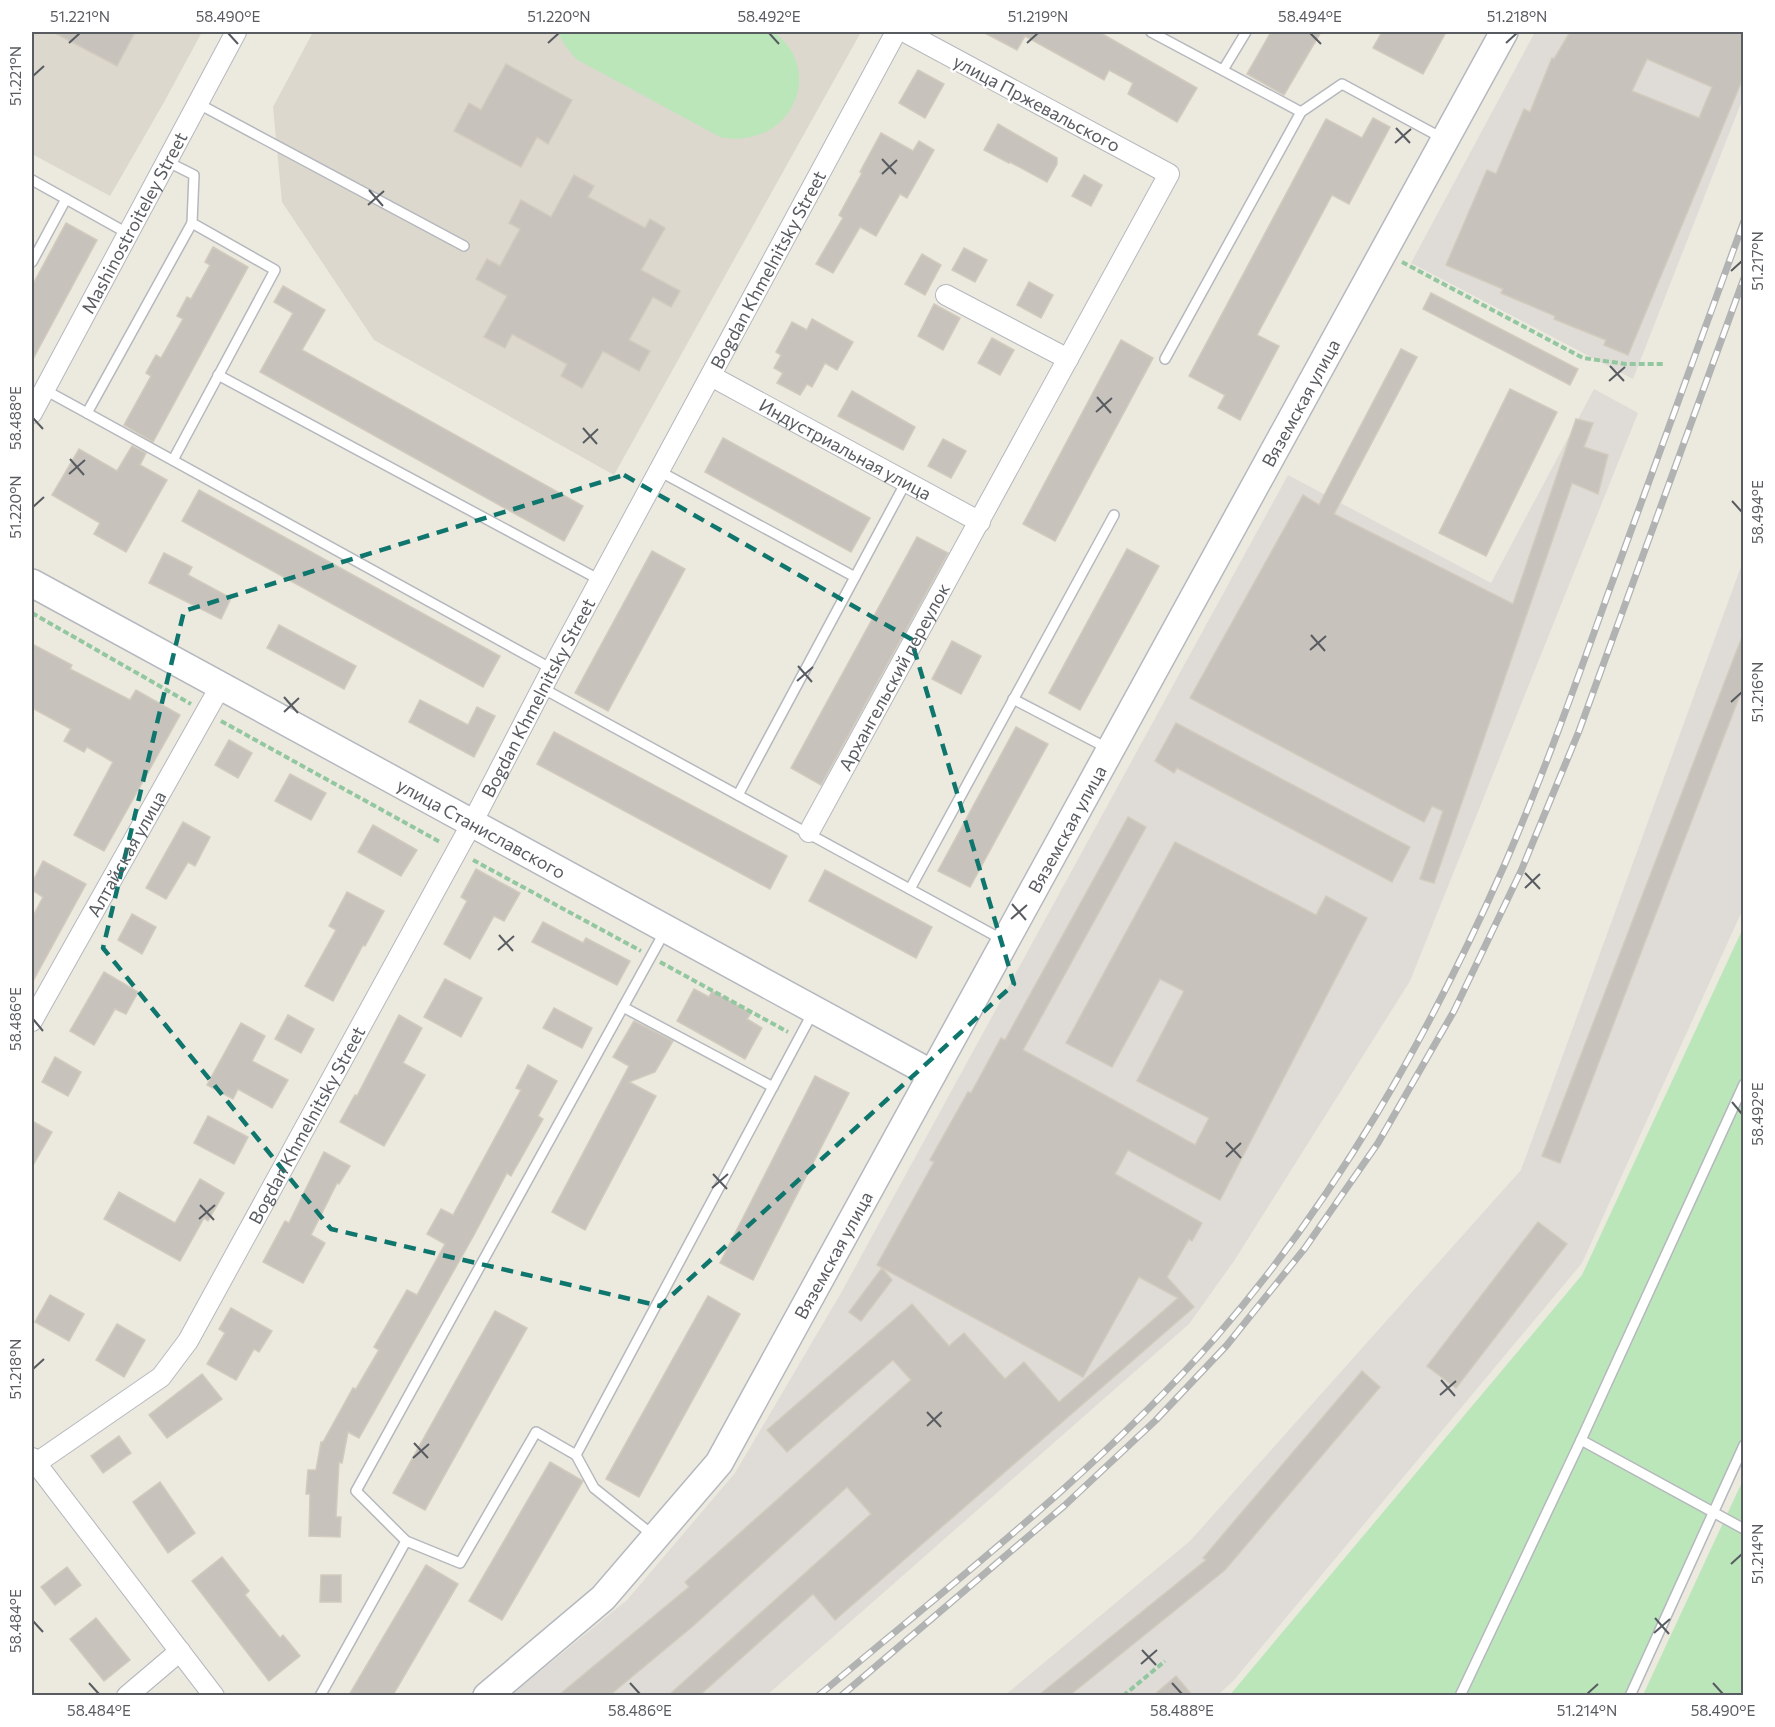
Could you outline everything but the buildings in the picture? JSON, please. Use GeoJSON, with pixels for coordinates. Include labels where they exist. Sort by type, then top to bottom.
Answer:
{"type":"FeatureCollection","features":[{"type":"Feature","properties":{"kind":"main road","name":"Вяземская улица"},"geometry":{"type":"LineString","coordinates":[[487,1695],[603,1598],[719,1463],[1504,32]]}},
{"type":"Feature","properties":{"kind":"main road","name":"улица Станиславского"},"geometry":{"type":"LineString","coordinates":[[32,583],[932,1074]]}},
{"type":"Feature","properties":{"kind":"street","name":"Mashinostroiteley Street"},"geometry":{"type":"LineString","coordinates":[[36,403],[236,32]]}},
{"type":"Feature","properties":{"kind":"street","name":"Bogdan Khmelnitsky Street"},"geometry":{"type":"LineString","coordinates":[[33,1463],[161,1377],[188,1341],[472,823],[552,669],[896,32]]}},
{"type":"Feature","properties":{"kind":"street","name":"улица Пржевальского"},"geometry":{"type":"LineString","coordinates":[[905,32],[1168,174]]}},
{"type":"Feature","properties":{"kind":"street","name":"Архангельский переулок"},"geometry":{"type":"LineString","coordinates":[[809,832],[1168,174]]}},
{"type":"Feature","properties":{"kind":"street"},"geometry":{"type":"LineString","coordinates":[[946,295],[1068,359]]}},
{"type":"Feature","properties":{"kind":"street","name":"Индустриальная улица"},"geometry":{"type":"LineString","coordinates":[[711,376],[980,522]]}},
{"type":"Feature","properties":{"kind":"street","name":"Алтайская улица"},"geometry":{"type":"LineString","coordinates":[[32,1021],[220,687]]}},
{"type":"Feature","properties":{"kind":"street"},"geometry":{"type":"LineString","coordinates":[[33,1463],[214,1695]]}},
{"type":"Feature","properties":{"kind":"street"},"geometry":{"type":"LineString","coordinates":[[127,1695],[180,1651]]}},
{"type":"Feature","properties":{"kind":"lane"},"geometry":{"type":"LineString","coordinates":[[1151,32],[1301,112]]}},
{"type":"Feature","properties":{"kind":"lane"},"geometry":{"type":"LineString","coordinates":[[1223,70],[1246,32]]}},
{"type":"Feature","properties":{"kind":"lane"},"geometry":{"type":"LineString","coordinates":[[1165,359],[1301,112],[1342,84],[1445,140]]}},
{"type":"Feature","properties":{"kind":"lane"},"geometry":{"type":"LineString","coordinates":[[197,103],[464,246]]}},
{"type":"Feature","properties":{"kind":"lane"},"geometry":{"type":"LineString","coordinates":[[87,413],[192,222],[194,175],[166,161]]}},
{"type":"Feature","properties":{"kind":"lane"},"geometry":{"type":"LineString","coordinates":[[32,180],[128,233]]}},
{"type":"Feature","properties":{"kind":"lane"},"geometry":{"type":"LineString","coordinates":[[32,262],[66,199]]}},
{"type":"Feature","properties":{"kind":"lane"},"geometry":{"type":"LineString","coordinates":[[173,460],[275,270],[192,222]]}},
{"type":"Feature","properties":{"kind":"lane"},"geometry":{"type":"LineString","coordinates":[[218,375],[600,580]]}},
{"type":"Feature","properties":{"kind":"lane"},"geometry":{"type":"LineString","coordinates":[[36,403],[87,413],[552,669]]}},
{"type":"Feature","properties":{"kind":"lane"},"geometry":{"type":"LineString","coordinates":[[659,471],[855,577]]}},
{"type":"Feature","properties":{"kind":"lane"},"geometry":{"type":"LineString","coordinates":[[738,795],[906,482]]}},
{"type":"Feature","properties":{"kind":"lane"},"geometry":{"type":"LineString","coordinates":[[910,889],[1114,515]]}},
{"type":"Feature","properties":{"kind":"lane"},"geometry":{"type":"LineString","coordinates":[[542,688],[1005,941]]}},
{"type":"Feature","properties":{"kind":"lane"},"geometry":{"type":"LineString","coordinates":[[1013,699],[1110,749]]}},
{"type":"Feature","properties":{"kind":"lane"},"geometry":{"type":"LineString","coordinates":[[655,1537],[594,1488],[576,1455],[536,1432],[460,1563],[406,1541],[356,1491],[666,929]]}},
{"type":"Feature","properties":{"kind":"lane"},"geometry":{"type":"LineString","coordinates":[[623,1007],[773,1087]]}},
{"type":"Feature","properties":{"kind":"lane"},"geometry":{"type":"LineString","coordinates":[[576,1455],[814,1010]]}},
{"type":"Feature","properties":{"kind":"lane"},"geometry":{"type":"LineString","coordinates":[[1460,1695],[1581,1440],[1743,1084]]}},
{"type":"Feature","properties":{"kind":"lane"},"geometry":{"type":"LineString","coordinates":[[1581,1440],[1743,1529]]}},
{"type":"Feature","properties":{"kind":"lane"},"geometry":{"type":"LineString","coordinates":[[1630,1695],[1743,1445]]}},
{"type":"Feature","properties":{"kind":"lane"},"geometry":{"type":"LineString","coordinates":[[320,1695],[406,1541]]}},
{"type":"Feature","properties":{"kind":"path"},"geometry":{"type":"LineString","coordinates":[[1383,253],[1582,358],[1626,364],[1665,364]]}},
{"type":"Feature","properties":{"kind":"path"},"geometry":{"type":"LineString","coordinates":[[32,613],[205,712],[799,1039]]}},
{"type":"Feature","properties":{"kind":"path"},"geometry":{"type":"LineString","coordinates":[[1123,1695],[1165,1661]]}},
{"type":"Feature","properties":{"kind":"highlighted area"},"geometry":{"type":"Polygon","coordinates":[[[624,475],[911,639],[1014,984],[660,1306],[331,1229],[103,948],[184,611],[624,475]]]}},
{"type":"Feature","properties":{"kind":"shaded area"},"geometry":{"type":"Polygon","coordinates":[[[32,32],[202,32],[110,196],[32,154],[32,32]]]}},
{"type":"Feature","properties":{"kind":"shaded area"},"geometry":{"type":"Polygon","coordinates":[[[313,32],[861,32],[614,475],[374,340],[282,202],[273,107],[313,32]]]}},
{"type":"Feature","properties":{"kind":"shaded area"},"geometry":{"type":"Polygon","coordinates":[[[1535,32],[1743,32],[1743,98],[1633,379],[1411,263],[1535,32]]]}},
{"type":"Feature","properties":{"kind":"shaded area"},"geometry":{"type":"Polygon","coordinates":[[[1594,389],[1638,413],[1410,981],[1234,1261],[1189,1324],[767,1695],[510,1696],[627,1600],[735,1473],[841,1293],[1288,475],[1491,583],[1594,389]]]}},
{"type":"Feature","properties":{"kind":"shaded area"},"geometry":{"type":"Polygon","coordinates":[[[1743,561],[1743,909],[1582,1263],[1234,1680],[1218,1695],[1004,1696],[1190,1541],[1521,1170],[1743,561]]]}},
{"type":"Feature","properties":{"kind":"green space"},"geometry":{"type":"Polygon","coordinates":[[[558,32],[774,32],[790,49],[798,68],[799,87],[793,105],[781,121],[765,132],[744,138],[720,137],[576,59],[558,32]]]}},
{"type":"Feature","properties":{"kind":"green space"},"geometry":{"type":"Polygon","coordinates":[[[1743,928],[1743,1451],[1630,1695],[1229,1696],[1582,1275],[1743,928]]]}},
{"type":"Feature","properties":{"kind":"green space"},"geometry":{"type":"Polygon","coordinates":[[[1743,1480],[1743,1695],[1643,1695],[1743,1480]]]}},
{"type":"Feature","properties":{"kind":"railway"},"geometry":{"type":"LineString","coordinates":[[818,1696],[1024,1524],[1171,1386],[1216,1337],[1260,1283],[1302,1228],[1341,1171],[1378,1112],[1445,991],[1504,866],[1559,729],[1744,221]]}},
{"type":"Feature","properties":{"kind":"railway"},"geometry":{"type":"LineString","coordinates":[[841,1696],[1064,1506],[1156,1420],[1227,1345],[1305,1248],[1378,1143],[1454,1011],[1521,871],[1579,731],[1744,278]]}}]}
